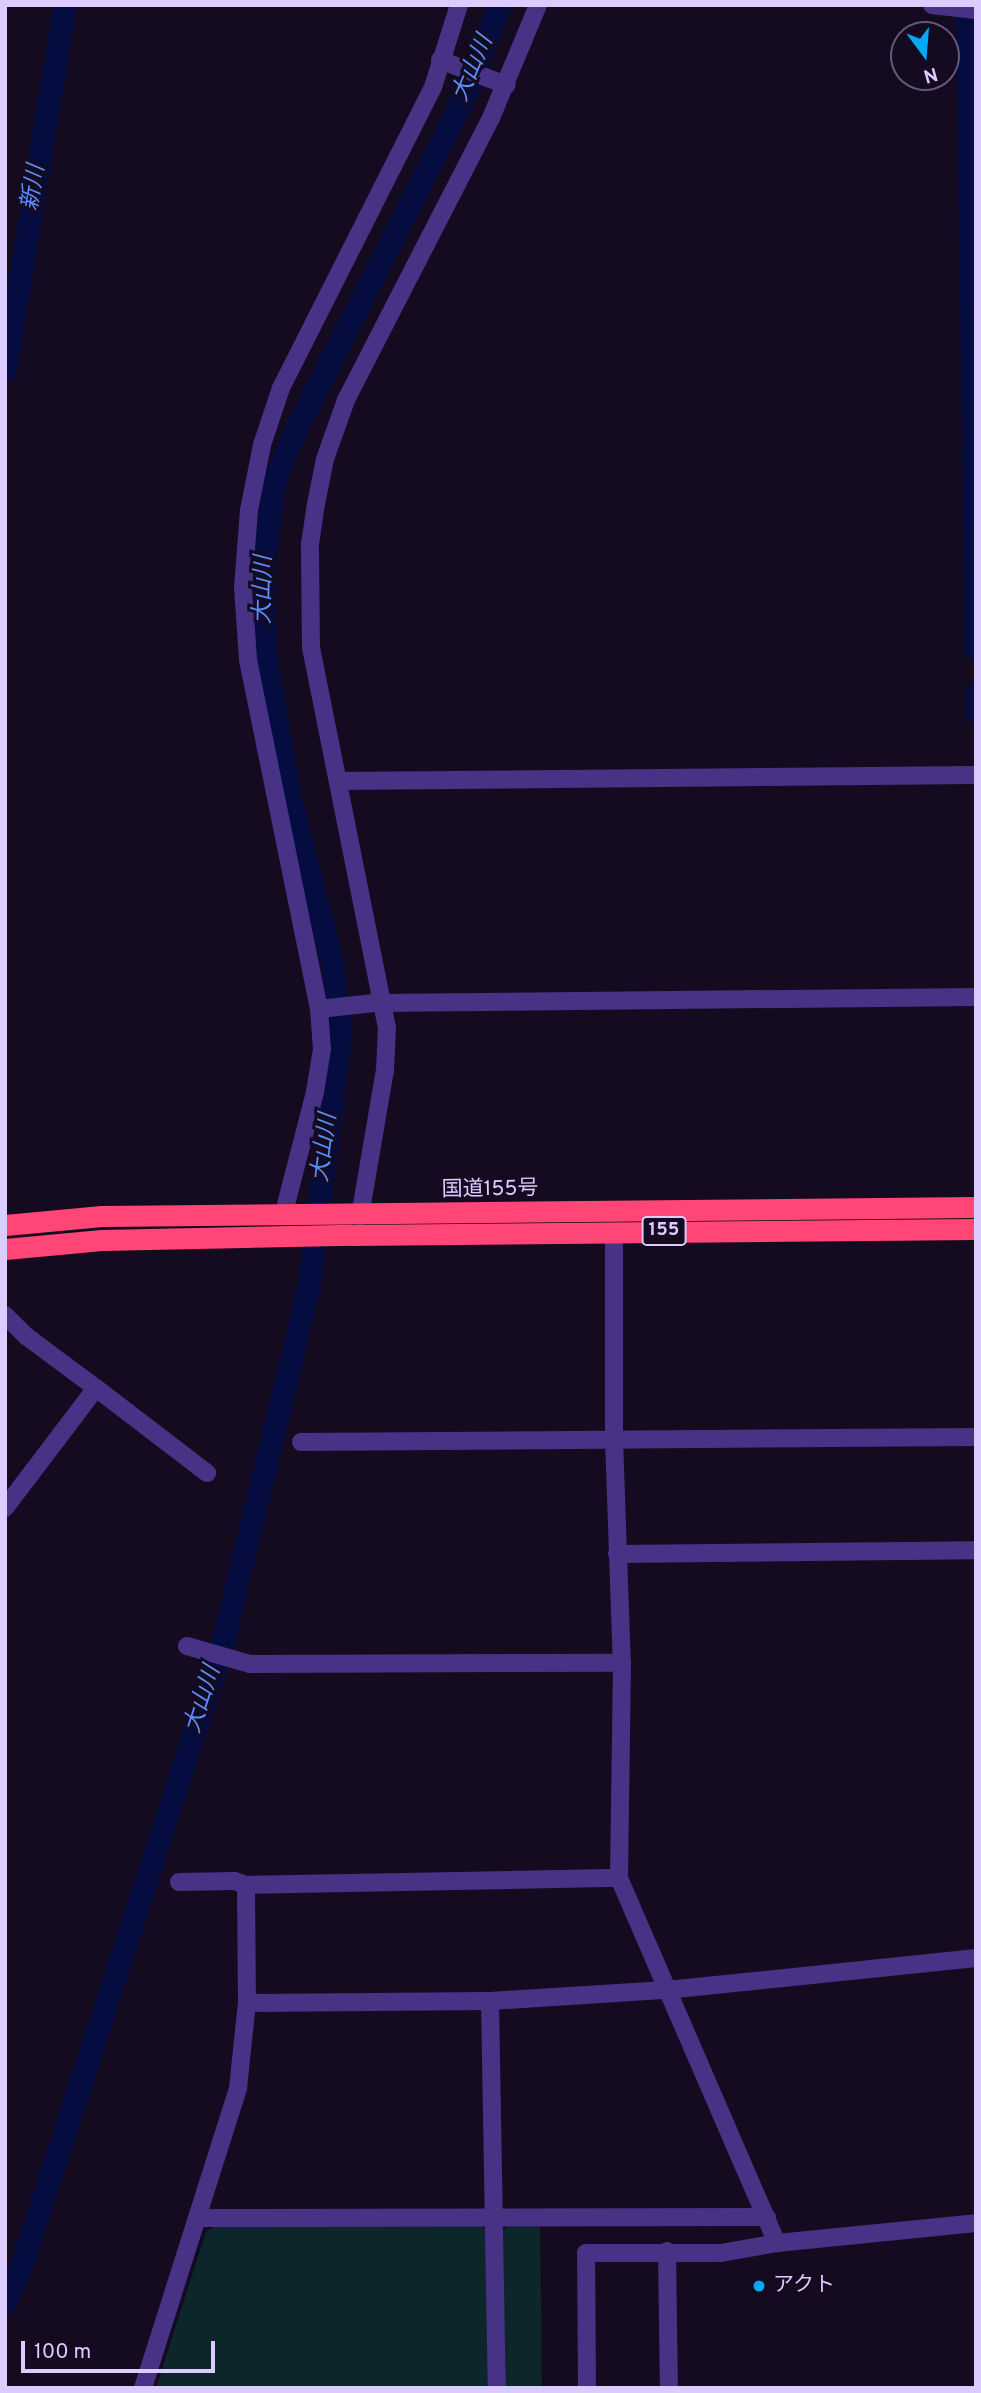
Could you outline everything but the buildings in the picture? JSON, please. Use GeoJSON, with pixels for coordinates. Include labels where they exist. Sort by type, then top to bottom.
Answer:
{"type":"FeatureCollection","features":[{"type":"Feature","properties":{"kind":"highway","name":"国道155号"},"geometry":{"type":"LineString","coordinates":[[5,1249],[102,1240],[277,1237],[356,1225],[976,1207]]}},
{"type":"Feature","properties":{"kind":"highway","name":"国道155号"},"geometry":{"type":"LineString","coordinates":[[5,1225],[102,1216],[283,1216],[356,1225],[614,1232],[976,1229]]}},
{"type":"Feature","properties":{"kind":"street"},"geometry":{"type":"LineString","coordinates":[[283,1216],[315,1092],[322,1049],[323,1009],[248,659],[243,588],[249,510],[261,445],[281,388],[433,87],[459,5]]}},
{"type":"Feature","properties":{"kind":"street"},"geometry":{"type":"LineString","coordinates":[[356,1225],[385,1070],[387,1028],[379,1004],[311,648],[310,544],[325,459],[346,400],[504,84],[538,5]]}},
{"type":"Feature","properties":{"kind":"street"},"geometry":{"type":"LineString","coordinates":[[932,5],[976,10]]}},
{"type":"Feature","properties":{"kind":"street"},"geometry":{"type":"LineString","coordinates":[[443,62],[504,84]]}},
{"type":"Feature","properties":{"kind":"street"},"geometry":{"type":"LineString","coordinates":[[338,781],[976,775]]}},
{"type":"Feature","properties":{"kind":"street"},"geometry":{"type":"LineString","coordinates":[[323,1009],[379,1004],[976,997]]}},
{"type":"Feature","properties":{"kind":"street"},"geometry":{"type":"LineString","coordinates":[[614,1232],[614,1439],[622,1663],[619,1878],[777,2243]]}},
{"type":"Feature","properties":{"kind":"street"},"geometry":{"type":"LineString","coordinates":[[5,1315],[26,1336],[207,1473]]}},
{"type":"Feature","properties":{"kind":"street"},"geometry":{"type":"LineString","coordinates":[[5,1508],[96,1388]]}},
{"type":"Feature","properties":{"kind":"street"},"geometry":{"type":"LineString","coordinates":[[301,1442],[976,1437]]}},
{"type":"Feature","properties":{"kind":"street"},"geometry":{"type":"LineString","coordinates":[[617,1554],[976,1550]]}},
{"type":"Feature","properties":{"kind":"street"},"geometry":{"type":"LineString","coordinates":[[192,1647],[244,1663],[622,1663]]}},
{"type":"Feature","properties":{"kind":"street"},"geometry":{"type":"LineString","coordinates":[[179,1882],[235,1881],[246,1885],[619,1878]]}},
{"type":"Feature","properties":{"kind":"street"},"geometry":{"type":"LineString","coordinates":[[143,2388],[238,2088],[247,2003],[246,1885]]}},
{"type":"Feature","properties":{"kind":"street"},"geometry":{"type":"LineString","coordinates":[[247,2003],[490,2001],[667,1990],[976,1958]]}},
{"type":"Feature","properties":{"kind":"street"},"geometry":{"type":"LineString","coordinates":[[490,2001],[497,2388]]}},
{"type":"Feature","properties":{"kind":"street"},"geometry":{"type":"LineString","coordinates":[[198,2218],[767,2217]]}},
{"type":"Feature","properties":{"kind":"street"},"geometry":{"type":"LineString","coordinates":[[587,2388],[586,2253],[721,2253],[777,2243],[976,2223]]}},
{"type":"Feature","properties":{"kind":"street"},"geometry":{"type":"LineString","coordinates":[[667,2251],[669,2388]]}},
{"type":"Feature","properties":{"kind":"green space"},"geometry":{"type":"Polygon","coordinates":[[[479,2224],[487,2231],[489,2388],[156,2388],[206,2232],[214,2227],[479,2224]]]}},
{"type":"Feature","properties":{"kind":"green space"},"geometry":{"type":"Polygon","coordinates":[[[509,2224],[540,2224],[542,2388],[505,2388],[503,2231],[509,2224]]]}},
{"type":"Feature","properties":{"kind":"waterway","name":"新川"},"geometry":{"type":"LineString","coordinates":[[5,370],[65,5]]}},
{"type":"Feature","properties":{"kind":"waterway","name":"大山川"},"geometry":{"type":"LineString","coordinates":[[5,2304],[23,2260],[221,1649],[309,1284],[340,1034],[332,962],[290,799],[265,656],[263,567],[274,483],[291,439],[470,84],[499,5]]}},
{"type":"Feature","properties":{"kind":"waterway"},"geometry":{"type":"LineString","coordinates":[[967,14],[976,648]]}},
{"type":"Feature","properties":{"kind":"waterway"},"geometry":{"type":"LineString","coordinates":[[976,694],[976,711]]}},
{"type":"Feature","properties":{"kind":"place","name":"アクト"},"geometry":{"type":"Point","coordinates":[759,2286]}}]}
